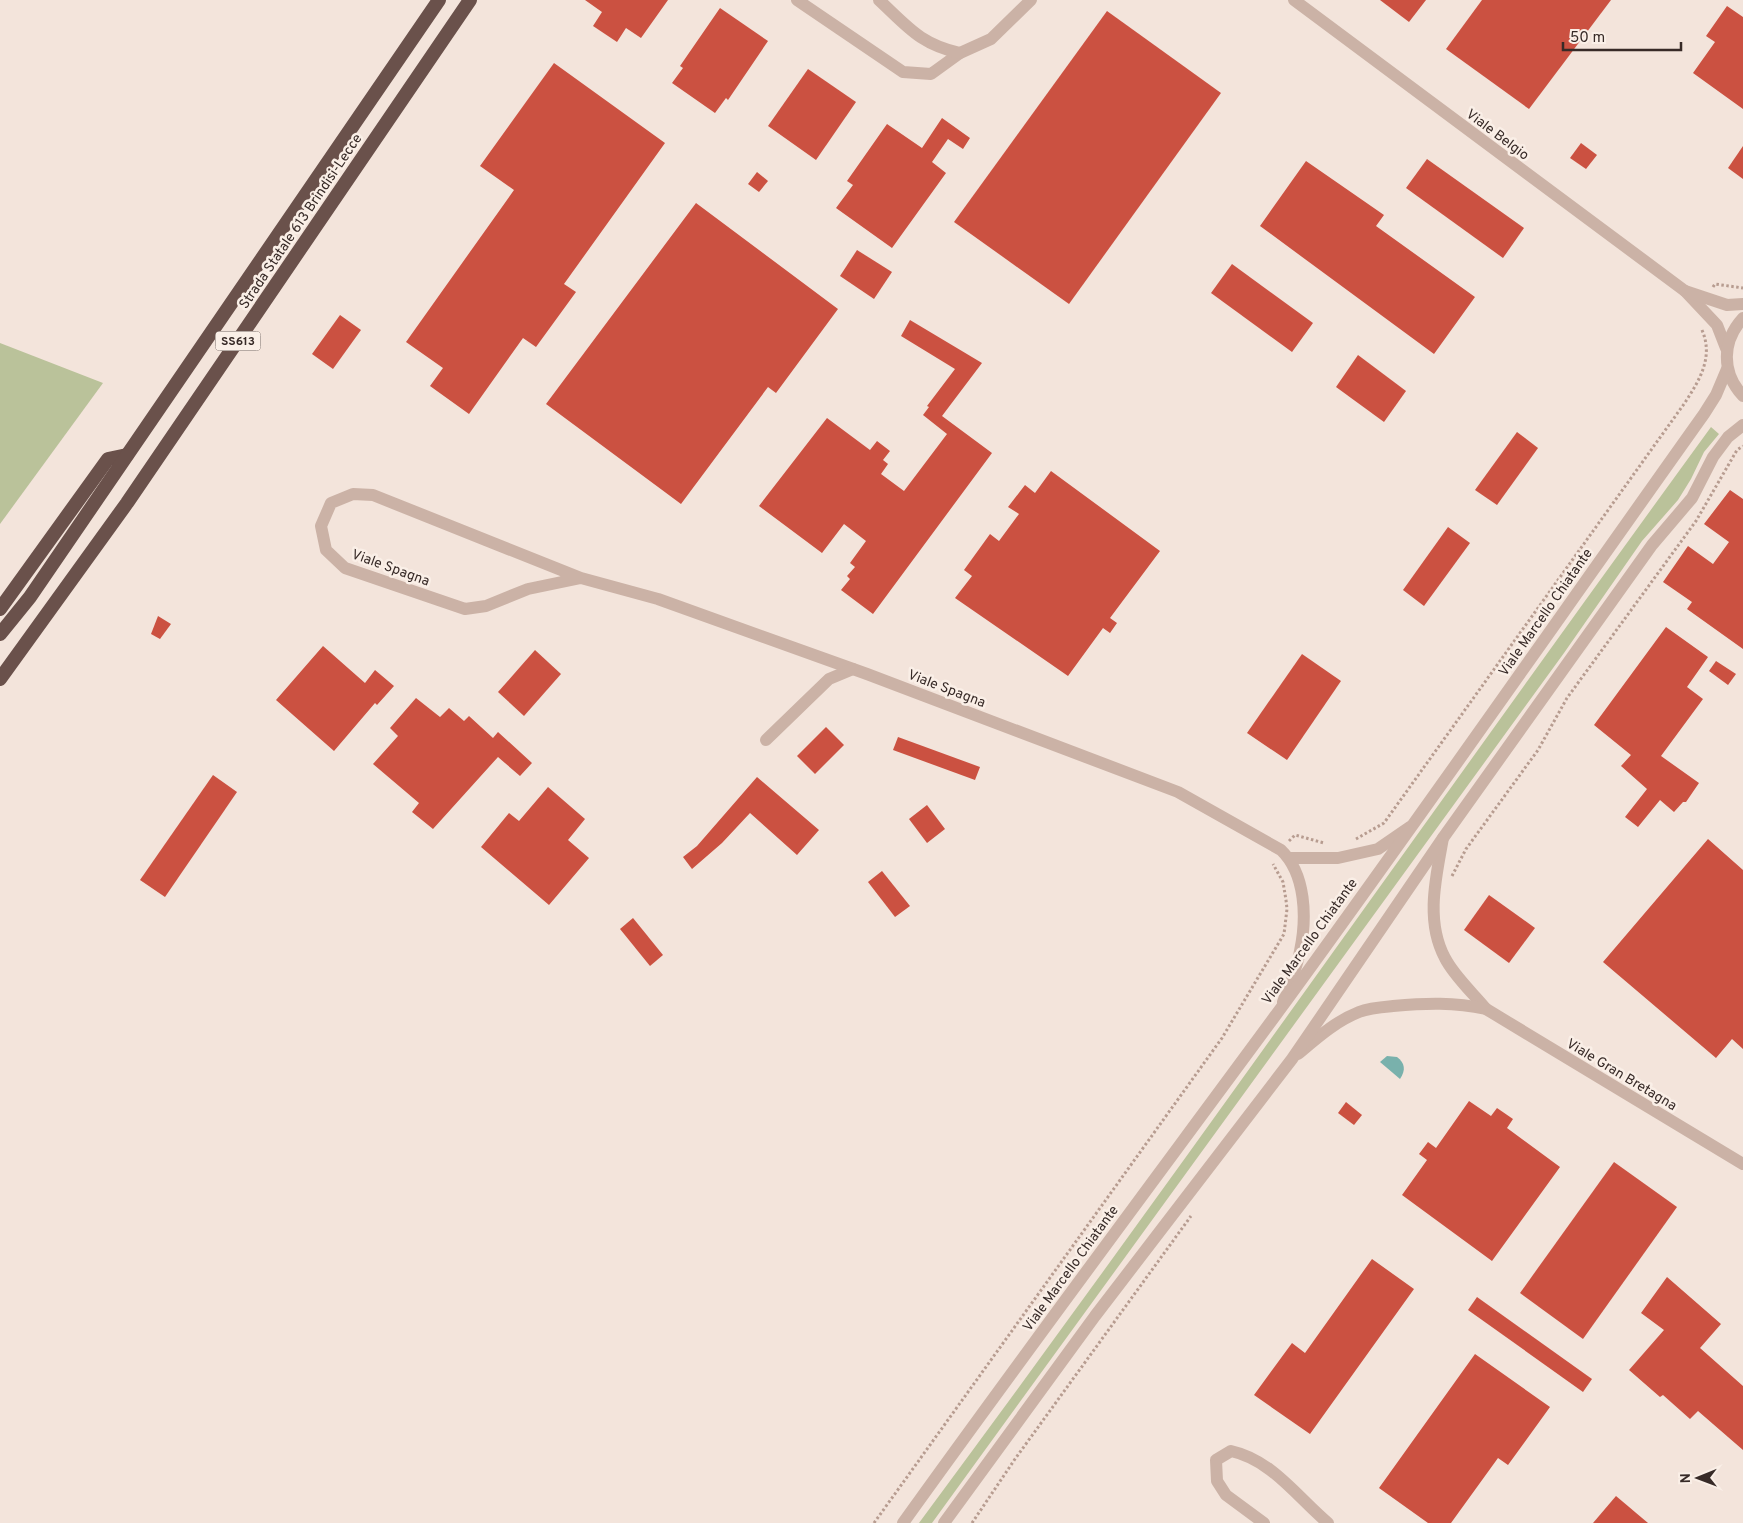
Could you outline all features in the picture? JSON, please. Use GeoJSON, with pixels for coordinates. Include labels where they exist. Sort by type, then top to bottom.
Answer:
{"type":"FeatureCollection","features":[{"type":"Feature","properties":{"kind":"highway","name":"Strada Statale 613 Brindisi-Lecce"},"geometry":{"type":"LineString","coordinates":[[0,634],[30,597],[439,0]]}},
{"type":"Feature","properties":{"kind":"highway","name":"Strada Statale 613 Brindisi-Lecce"},"geometry":{"type":"LineString","coordinates":[[0,679],[127,503],[470,0]]}},
{"type":"Feature","properties":{"kind":"highway"},"geometry":{"type":"LineString","coordinates":[[0,609],[108,459],[127,456]]}},
{"type":"Feature","properties":{"kind":"street"},"geometry":{"type":"LineString","coordinates":[[797,0],[903,72],[930,74],[960,53],[990,39],[1032,0]]}},
{"type":"Feature","properties":{"kind":"street"},"geometry":{"type":"LineString","coordinates":[[879,0],[924,41],[938,48],[960,53]]}},
{"type":"Feature","properties":{"kind":"street","name":"Viale Belgio"},"geometry":{"type":"LineString","coordinates":[[1294,0],[1685,291],[1703,302],[1727,305],[1743,304]]}},
{"type":"Feature","properties":{"kind":"street"},"geometry":{"type":"LineString","coordinates":[[1703,302],[1717,325],[1726,348]]}},
{"type":"Feature","properties":{"kind":"street","name":"Viale Marcello Chiatante"},"geometry":{"type":"LineString","coordinates":[[1743,318],[1734,328],[1726,348],[1727,368],[1733,382],[1743,396]]}},
{"type":"Feature","properties":{"kind":"street","name":"Viale Marcello Chiatante"},"geometry":{"type":"LineString","coordinates":[[902,1523],[1282,1006],[1410,827],[1704,414],[1716,395],[1727,368]]}},
{"type":"Feature","properties":{"kind":"street"},"geometry":{"type":"LineString","coordinates":[[944,1523],[1095,1316],[1292,1059],[1443,838],[1652,545],[1692,498],[1713,458],[1728,437],[1743,425]]}},
{"type":"Feature","properties":{"kind":"street","name":"Viale Spagna"},"geometry":{"type":"LineString","coordinates":[[581,578],[528,590],[486,606],[465,609],[345,568],[326,550],[321,526],[331,503],[354,494],[373,496],[557,566],[581,578],[658,599],[852,669],[1178,792],[1285,854],[1338,858],[1378,849],[1410,827]]}},
{"type":"Feature","properties":{"kind":"street"},"geometry":{"type":"LineString","coordinates":[[766,740],[829,678],[852,669]]}},
{"type":"Feature","properties":{"kind":"street","name":"Viale Gran Bretagna"},"geometry":{"type":"LineString","coordinates":[[1443,838],[1434,892],[1435,933],[1445,959],[1486,1009]]}},
{"type":"Feature","properties":{"kind":"street"},"geometry":{"type":"LineString","coordinates":[[1282,1006],[1300,951],[1303,912],[1300,877],[1285,854]]}},
{"type":"Feature","properties":{"kind":"street","name":"Viale Gran Bretagna"},"geometry":{"type":"LineString","coordinates":[[1292,1059],[1326,1030],[1359,1012],[1385,1007],[1440,1002],[1457,1003],[1486,1009],[1743,1164]]}},
{"type":"Feature","properties":{"kind":"street"},"geometry":{"type":"LineString","coordinates":[[1264,1523],[1226,1495],[1217,1481],[1216,1460],[1230,1451],[1248,1455],[1277,1475],[1328,1523]]}},
{"type":"Feature","properties":{"kind":"path"},"geometry":{"type":"LineString","coordinates":[[1348,842],[1384,823],[1702,377],[1706,365],[1706,339],[1693,317],[1715,284],[1743,288]]}},
{"type":"Feature","properties":{"kind":"path"},"geometry":{"type":"LineString","coordinates":[[1450,882],[1466,849],[1538,750],[1567,698],[1696,521],[1737,450],[1743,446]]}},
{"type":"Feature","properties":{"kind":"path"},"geometry":{"type":"LineString","coordinates":[[874,1523],[1222,1038],[1284,934],[1287,909],[1283,882],[1272,862],[1285,854],[1294,835],[1332,846]]}},
{"type":"Feature","properties":{"kind":"path"},"geometry":{"type":"LineString","coordinates":[[972,1523],[1015,1459],[1195,1211]]}},
{"type":"Feature","properties":{"kind":"green space"},"geometry":{"type":"Polygon","coordinates":[[[0,343],[103,383],[0,524],[0,343]]]}},
{"type":"Feature","properties":{"kind":"green space"},"geometry":{"type":"Polygon","coordinates":[[[1711,427],[1719,434],[1704,452],[1678,500],[1642,541],[1564,653],[932,1523],[919,1523],[1119,1250],[1711,427]]]}},
{"type":"Feature","properties":{"kind":"water"},"geometry":{"type":"Polygon","coordinates":[[[1387,1056],[1397,1057],[1402,1062],[1404,1070],[1400,1079],[1380,1062],[1387,1056]]]}},
{"type":"Feature","properties":{"kind":"building"},"geometry":{"type":"Polygon","coordinates":[[[585,0],[668,0],[641,38],[626,28],[617,42],[593,26],[602,12],[585,0]]]}},
{"type":"Feature","properties":{"kind":"building"},"geometry":{"type":"Polygon","coordinates":[[[1380,0],[1426,0],[1409,22],[1380,0]]]}},
{"type":"Feature","properties":{"kind":"building"},"geometry":{"type":"Polygon","coordinates":[[[1482,0],[1611,0],[1529,109],[1446,49],[1482,0]]]}},
{"type":"Feature","properties":{"kind":"building"},"geometry":{"type":"Polygon","coordinates":[[[1727,6],[1743,17],[1743,109],[1693,73],[1715,42],[1706,36],[1727,6]]]}},
{"type":"Feature","properties":{"kind":"building"},"geometry":{"type":"Polygon","coordinates":[[[720,8],[768,41],[728,100],[726,98],[715,113],[672,83],[683,68],[680,66],[720,8]]]}},
{"type":"Feature","properties":{"kind":"building"},"geometry":{"type":"Polygon","coordinates":[[[1107,11],[1221,93],[1069,304],[954,222],[1107,11]]]}},
{"type":"Feature","properties":{"kind":"building"},"geometry":{"type":"Polygon","coordinates":[[[554,63],[665,143],[564,284],[576,292],[536,347],[523,338],[469,414],[430,386],[443,368],[406,342],[514,190],[480,166],[554,63]]]}},
{"type":"Feature","properties":{"kind":"building"},"geometry":{"type":"Polygon","coordinates":[[[808,69],[856,102],[816,160],[768,126],[808,69]]]}},
{"type":"Feature","properties":{"kind":"building"},"geometry":{"type":"Polygon","coordinates":[[[942,118],[970,138],[963,149],[948,139],[932,162],[946,173],[892,248],[836,208],[853,185],[847,181],[887,124],[922,148],[942,118]]]}},
{"type":"Feature","properties":{"kind":"building"},"geometry":{"type":"Polygon","coordinates":[[[1581,143],[1597,155],[1586,169],[1570,158],[1581,143]]]}},
{"type":"Feature","properties":{"kind":"building"},"geometry":{"type":"Polygon","coordinates":[[[1743,146],[1743,179],[1728,168],[1743,146]]]}},
{"type":"Feature","properties":{"kind":"building"},"geometry":{"type":"Polygon","coordinates":[[[1427,159],[1524,228],[1503,258],[1406,188],[1427,159]]]}},
{"type":"Feature","properties":{"kind":"building"},"geometry":{"type":"Polygon","coordinates":[[[1306,161],[1384,215],[1376,226],[1475,297],[1434,354],[1260,226],[1306,161]]]}},
{"type":"Feature","properties":{"kind":"building"},"geometry":{"type":"Polygon","coordinates":[[[757,172],[768,181],[759,192],[748,184],[757,172]]]}},
{"type":"Feature","properties":{"kind":"building"},"geometry":{"type":"Polygon","coordinates":[[[696,203],[838,309],[776,393],[768,387],[681,504],[546,404],[696,203]]]}},
{"type":"Feature","properties":{"kind":"building"},"geometry":{"type":"Polygon","coordinates":[[[857,250],[892,272],[874,299],[840,276],[857,250]]]}},
{"type":"Feature","properties":{"kind":"building"},"geometry":{"type":"Polygon","coordinates":[[[1232,264],[1313,323],[1292,352],[1211,293],[1232,264]]]}},
{"type":"Feature","properties":{"kind":"building"},"geometry":{"type":"Polygon","coordinates":[[[340,315],[361,330],[333,369],[312,354],[340,315]]]}},
{"type":"Feature","properties":{"kind":"building"},"geometry":{"type":"Polygon","coordinates":[[[910,320],[982,363],[942,416],[992,453],[873,614],[841,590],[850,579],[847,576],[855,567],[850,563],[866,541],[844,524],[822,553],[759,506],[827,418],[870,450],[877,441],[890,451],[883,460],[888,464],[881,474],[904,491],[947,434],[923,415],[929,407],[927,406],[955,369],[901,336],[910,320]]]}},
{"type":"Feature","properties":{"kind":"building"},"geometry":{"type":"Polygon","coordinates":[[[1358,355],[1406,391],[1384,422],[1336,387],[1358,355]]]}},
{"type":"Feature","properties":{"kind":"building"},"geometry":{"type":"Polygon","coordinates":[[[1517,432],[1538,448],[1497,505],[1475,490],[1517,432]]]}},
{"type":"Feature","properties":{"kind":"building"},"geometry":{"type":"Polygon","coordinates":[[[1051,471],[1160,551],[1110,618],[1117,623],[1110,633],[1103,628],[1068,676],[955,598],[972,576],[964,570],[990,534],[999,541],[1019,514],[1008,507],[1025,485],[1035,493],[1051,471]]]}},
{"type":"Feature","properties":{"kind":"building"},"geometry":{"type":"Polygon","coordinates":[[[1730,490],[1743,499],[1743,649],[1687,609],[1692,602],[1663,582],[1688,546],[1713,564],[1729,542],[1704,524],[1730,490]]]}},
{"type":"Feature","properties":{"kind":"building"},"geometry":{"type":"Polygon","coordinates":[[[1448,527],[1470,543],[1424,606],[1403,590],[1448,527]]]}},
{"type":"Feature","properties":{"kind":"building"},"geometry":{"type":"Polygon","coordinates":[[[158,616],[171,624],[160,639],[151,634],[158,616]]]}},
{"type":"Feature","properties":{"kind":"building"},"geometry":{"type":"Polygon","coordinates":[[[1666,627],[1708,657],[1687,687],[1703,699],[1661,756],[1699,783],[1686,802],[1683,802],[1674,812],[1660,800],[1638,827],[1625,817],[1647,789],[1621,766],[1631,755],[1594,725],[1666,627]]]}},
{"type":"Feature","properties":{"kind":"building"},"geometry":{"type":"Polygon","coordinates":[[[323,646],[365,683],[375,670],[394,686],[377,705],[375,703],[334,751],[276,700],[323,646]]]}},
{"type":"Feature","properties":{"kind":"building"},"geometry":{"type":"Polygon","coordinates":[[[535,650],[561,674],[524,716],[498,692],[535,650]]]}},
{"type":"Feature","properties":{"kind":"building"},"geometry":{"type":"Polygon","coordinates":[[[1302,654],[1341,681],[1287,760],[1247,733],[1302,654]]]}},
{"type":"Feature","properties":{"kind":"building"},"geometry":{"type":"Polygon","coordinates":[[[1716,661],[1736,674],[1728,685],[1709,671],[1716,661]]]}},
{"type":"Feature","properties":{"kind":"building"},"geometry":{"type":"Polygon","coordinates":[[[416,698],[440,717],[449,708],[464,721],[469,716],[493,738],[498,732],[532,763],[520,776],[498,757],[433,829],[412,812],[419,803],[373,764],[398,736],[390,728],[416,698]]]}},
{"type":"Feature","properties":{"kind":"building"},"geometry":{"type":"Polygon","coordinates":[[[826,727],[844,745],[815,774],[797,756],[826,727]]]}},
{"type":"Feature","properties":{"kind":"building"},"geometry":{"type":"Polygon","coordinates":[[[898,737],[980,767],[975,780],[893,750],[898,737]]]}},
{"type":"Feature","properties":{"kind":"building"},"geometry":{"type":"Polygon","coordinates":[[[213,775],[237,792],[165,897],[140,880],[213,775]]]}},
{"type":"Feature","properties":{"kind":"building"},"geometry":{"type":"Polygon","coordinates":[[[757,777],[819,830],[797,855],[750,813],[722,843],[692,869],[683,857],[697,846],[757,777]]]}},
{"type":"Feature","properties":{"kind":"building"},"geometry":{"type":"Polygon","coordinates":[[[548,787],[585,819],[568,840],[589,858],[549,905],[481,847],[509,813],[519,821],[548,787]]]}},
{"type":"Feature","properties":{"kind":"building"},"geometry":{"type":"Polygon","coordinates":[[[927,805],[945,829],[927,843],[909,819],[927,805]]]}},
{"type":"Feature","properties":{"kind":"building"},"geometry":{"type":"Polygon","coordinates":[[[1708,839],[1743,870],[1743,1049],[1732,1039],[1716,1058],[1603,962],[1708,839]]]}},
{"type":"Feature","properties":{"kind":"building"},"geometry":{"type":"Polygon","coordinates":[[[882,871],[910,906],[895,917],[868,882],[882,871]]]}},
{"type":"Feature","properties":{"kind":"building"},"geometry":{"type":"Polygon","coordinates":[[[1489,895],[1535,928],[1509,963],[1464,930],[1489,895]]]}},
{"type":"Feature","properties":{"kind":"building"},"geometry":{"type":"Polygon","coordinates":[[[633,918],[663,955],[650,966],[620,929],[633,918]]]}},
{"type":"Feature","properties":{"kind":"building"},"geometry":{"type":"Polygon","coordinates":[[[1469,1101],[1491,1116],[1497,1108],[1513,1119],[1507,1128],[1560,1167],[1492,1261],[1402,1195],[1427,1160],[1419,1154],[1428,1142],[1436,1148],[1469,1101]]]}},
{"type":"Feature","properties":{"kind":"building"},"geometry":{"type":"Polygon","coordinates":[[[1346,1102],[1362,1115],[1354,1125],[1338,1113],[1346,1102]]]}},
{"type":"Feature","properties":{"kind":"building"},"geometry":{"type":"Polygon","coordinates":[[[1614,1162],[1677,1207],[1583,1339],[1520,1293],[1614,1162]]]}},
{"type":"Feature","properties":{"kind":"building"},"geometry":{"type":"Polygon","coordinates":[[[1372,1259],[1414,1289],[1310,1434],[1254,1395],[1292,1343],[1305,1353],[1372,1259]]]}},
{"type":"Feature","properties":{"kind":"building"},"geometry":{"type":"Polygon","coordinates":[[[1667,1277],[1721,1324],[1700,1348],[1743,1386],[1743,1450],[1698,1411],[1690,1419],[1663,1395],[1660,1397],[1629,1370],[1664,1330],[1641,1313],[1667,1277]]]}},
{"type":"Feature","properties":{"kind":"building"},"geometry":{"type":"Polygon","coordinates":[[[1477,1297],[1592,1379],[1583,1392],[1468,1310],[1477,1297]]]}},
{"type":"Feature","properties":{"kind":"building"},"geometry":{"type":"Polygon","coordinates":[[[1475,1354],[1550,1407],[1508,1465],[1498,1458],[1451,1523],[1428,1523],[1379,1488],[1475,1354]]]}},
{"type":"Feature","properties":{"kind":"building"},"geometry":{"type":"Polygon","coordinates":[[[1616,1496],[1648,1523],[1593,1523],[1616,1496]]]}}]}
